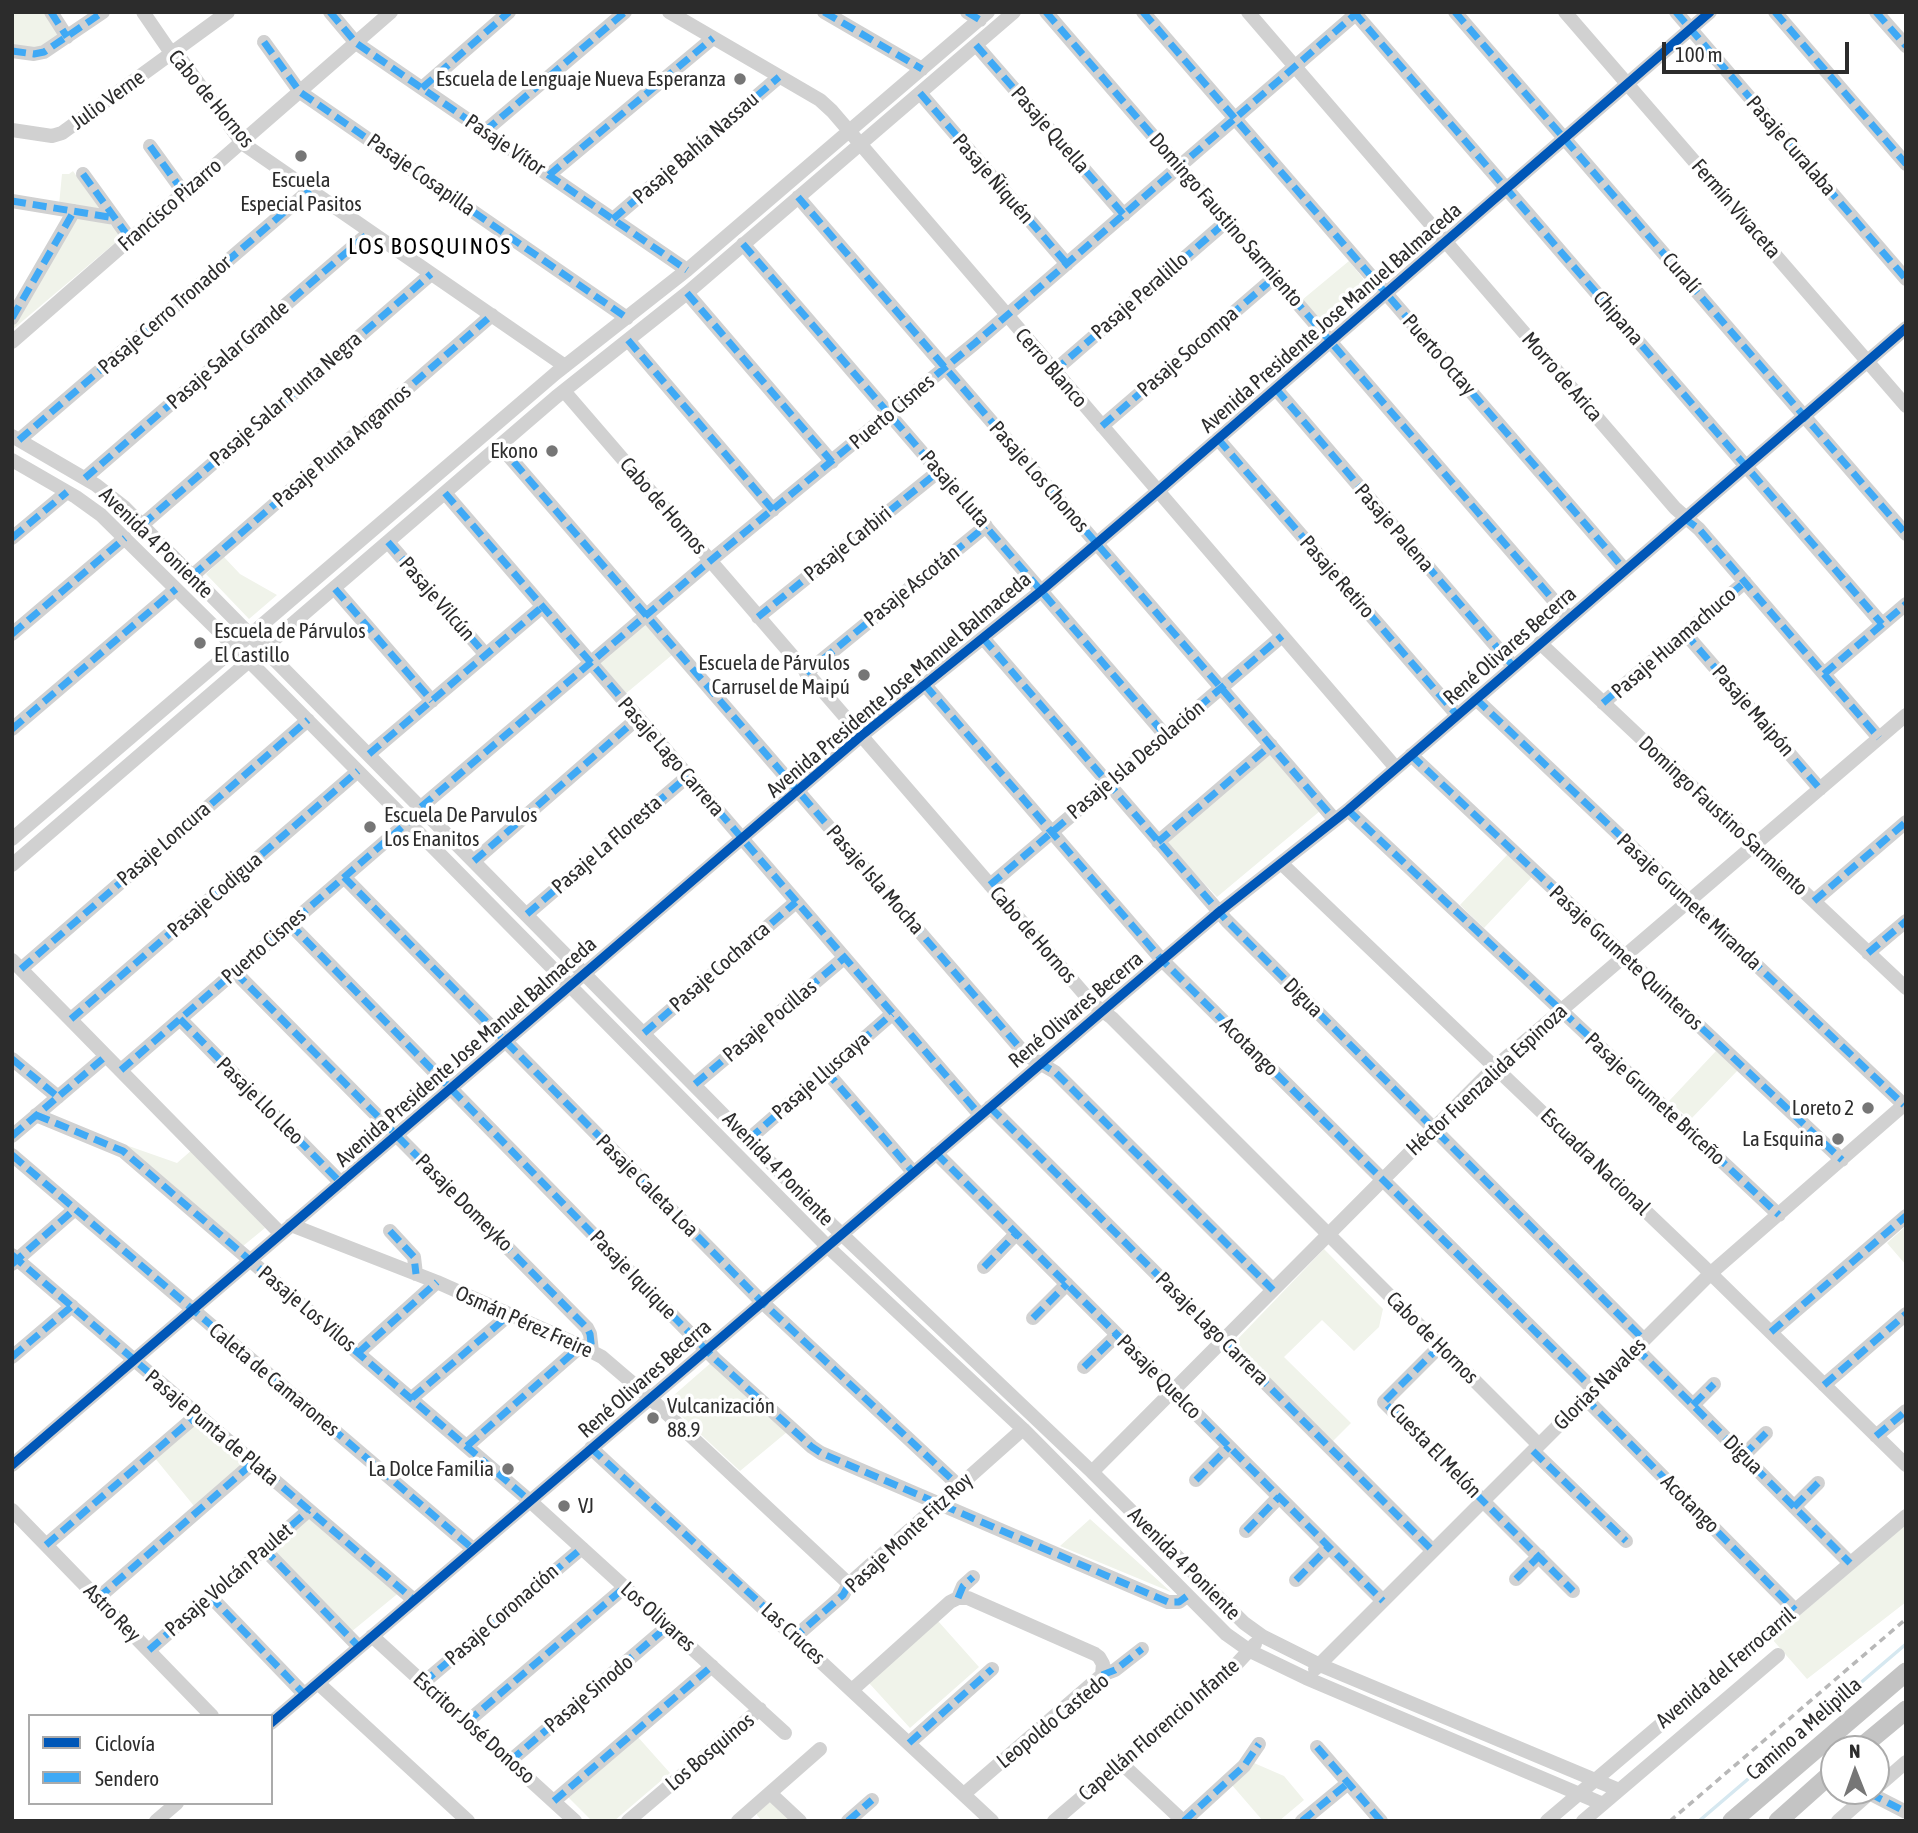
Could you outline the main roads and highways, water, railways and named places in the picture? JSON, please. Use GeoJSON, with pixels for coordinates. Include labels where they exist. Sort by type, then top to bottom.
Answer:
{"type":"FeatureCollection","features":[{"type":"Feature","properties":{"kind":"main road","name":"Camino a Melipilla"},"geometry":{"type":"LineString","coordinates":[[1732,1821],[1906,1672]]}},
{"type":"Feature","properties":{"kind":"main road"},"geometry":{"type":"LineString","coordinates":[[1876,1735],[1906,1710]]}},
{"type":"Feature","properties":{"kind":"main road"},"geometry":{"type":"LineString","coordinates":[[1778,1821],[1820,1784]]}},
{"type":"Feature","properties":{"kind":"waterway"},"geometry":{"type":"LineString","coordinates":[[1699,1821],[1906,1644]]}},
{"type":"Feature","properties":{"kind":"railway"},"geometry":{"type":"LineString","coordinates":[[1670,1821],[1906,1619]]}},
{"type":"Feature","properties":{"kind":"place","name":"Escuela de Lenguaje Nueva Esperanza"},"geometry":{"type":"Point","coordinates":[740,79]}},
{"type":"Feature","properties":{"kind":"place","name":"Escuela Especial Pasitos"},"geometry":{"type":"Point","coordinates":[301,156]}},
{"type":"Feature","properties":{"kind":"place","name":"Ekono"},"geometry":{"type":"Point","coordinates":[552,451]}},
{"type":"Feature","properties":{"kind":"place","name":"Escuela de Párvulos El Castillo"},"geometry":{"type":"Point","coordinates":[200,643]}},
{"type":"Feature","properties":{"kind":"place","name":"Escuela de Párvulos Carrusel de Maipú"},"geometry":{"type":"Point","coordinates":[864,675]}},
{"type":"Feature","properties":{"kind":"place","name":"Escuela De Parvulos Los Enanitos"},"geometry":{"type":"Point","coordinates":[370,827]}},
{"type":"Feature","properties":{"kind":"place","name":"Loreto 2"},"geometry":{"type":"Point","coordinates":[1868,1108]}},
{"type":"Feature","properties":{"kind":"place","name":"La Esquina"},"geometry":{"type":"Point","coordinates":[1838,1139]}},
{"type":"Feature","properties":{"kind":"place","name":"Vulcanización 88.9"},"geometry":{"type":"Point","coordinates":[653,1418]}},
{"type":"Feature","properties":{"kind":"place","name":"La Dolce Familia"},"geometry":{"type":"Point","coordinates":[508,1469]}},
{"type":"Feature","properties":{"kind":"place","name":"VJ"},"geometry":{"type":"Point","coordinates":[564,1506]}},
{"type":"Feature","properties":{"kind":"district","name":"LOS BOSQUINOS"},"geometry":{"type":"Point","coordinates":[430,247]}}]}
